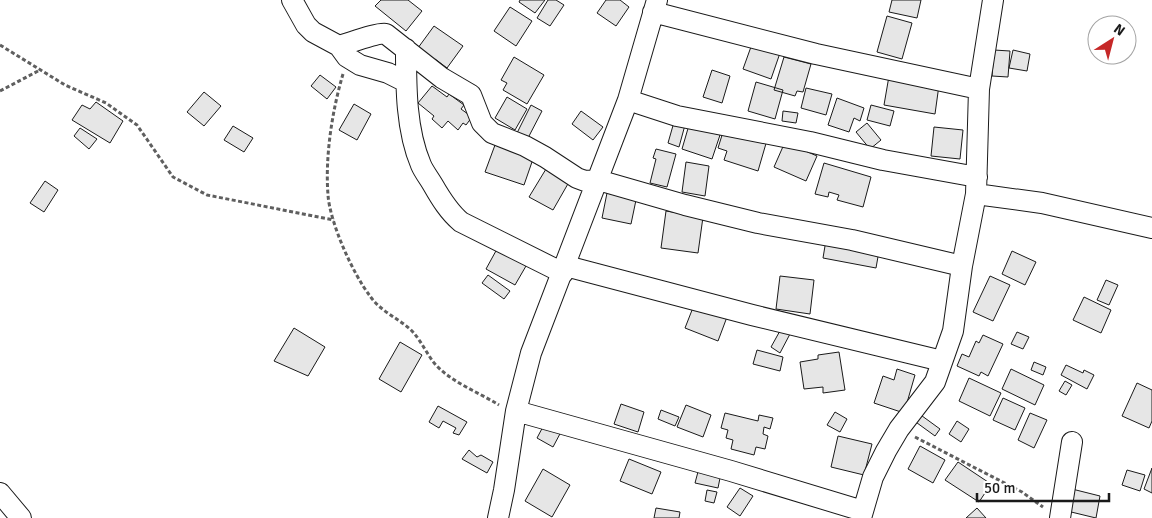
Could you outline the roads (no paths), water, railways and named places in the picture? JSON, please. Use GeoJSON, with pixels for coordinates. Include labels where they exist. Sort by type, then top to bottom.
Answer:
{"type":"FeatureCollection","features":[{"type":"Feature","properties":{"kind":"street"},"geometry":{"type":"LineString","coordinates":[[292,0],[306,25],[313,32],[343,51],[360,65],[388,73],[406,82]]}},
{"type":"Feature","properties":{"kind":"street"},"geometry":{"type":"LineString","coordinates":[[516,413],[731,471],[862,515],[873,477],[899,429],[935,382],[953,331],[962,266],[977,185],[979,89],[993,0]]}},
{"type":"Feature","properties":{"kind":"street"},"geometry":{"type":"LineString","coordinates":[[498,518],[516,413],[531,353],[628,100],[655,6],[816,54],[979,89]]}},
{"type":"Feature","properties":{"kind":"street"},"geometry":{"type":"LineString","coordinates":[[343,51],[382,33],[386,34],[442,78],[471,95],[482,123],[492,133],[531,150],[585,181],[598,180],[739,219],[861,242],[962,266]]}},
{"type":"Feature","properties":{"kind":"street"},"geometry":{"type":"LineString","coordinates":[[406,49],[406,82],[413,140],[422,165],[440,199],[452,215],[461,222],[564,270],[942,361]]}},
{"type":"Feature","properties":{"kind":"street"},"geometry":{"type":"LineString","coordinates":[[628,100],[678,116],[810,142],[1042,203],[1152,228]]}},
{"type":"Feature","properties":{"kind":"street"},"geometry":{"type":"LineString","coordinates":[[1052,513],[1072,442]]}},
{"type":"Feature","properties":{"kind":"street"},"geometry":{"type":"LineString","coordinates":[[0,493],[20,518]]}},
{"type":"Feature","properties":{"kind":"street"},"geometry":{"type":"LineString","coordinates":[[0,510],[20,518]]}}]}
